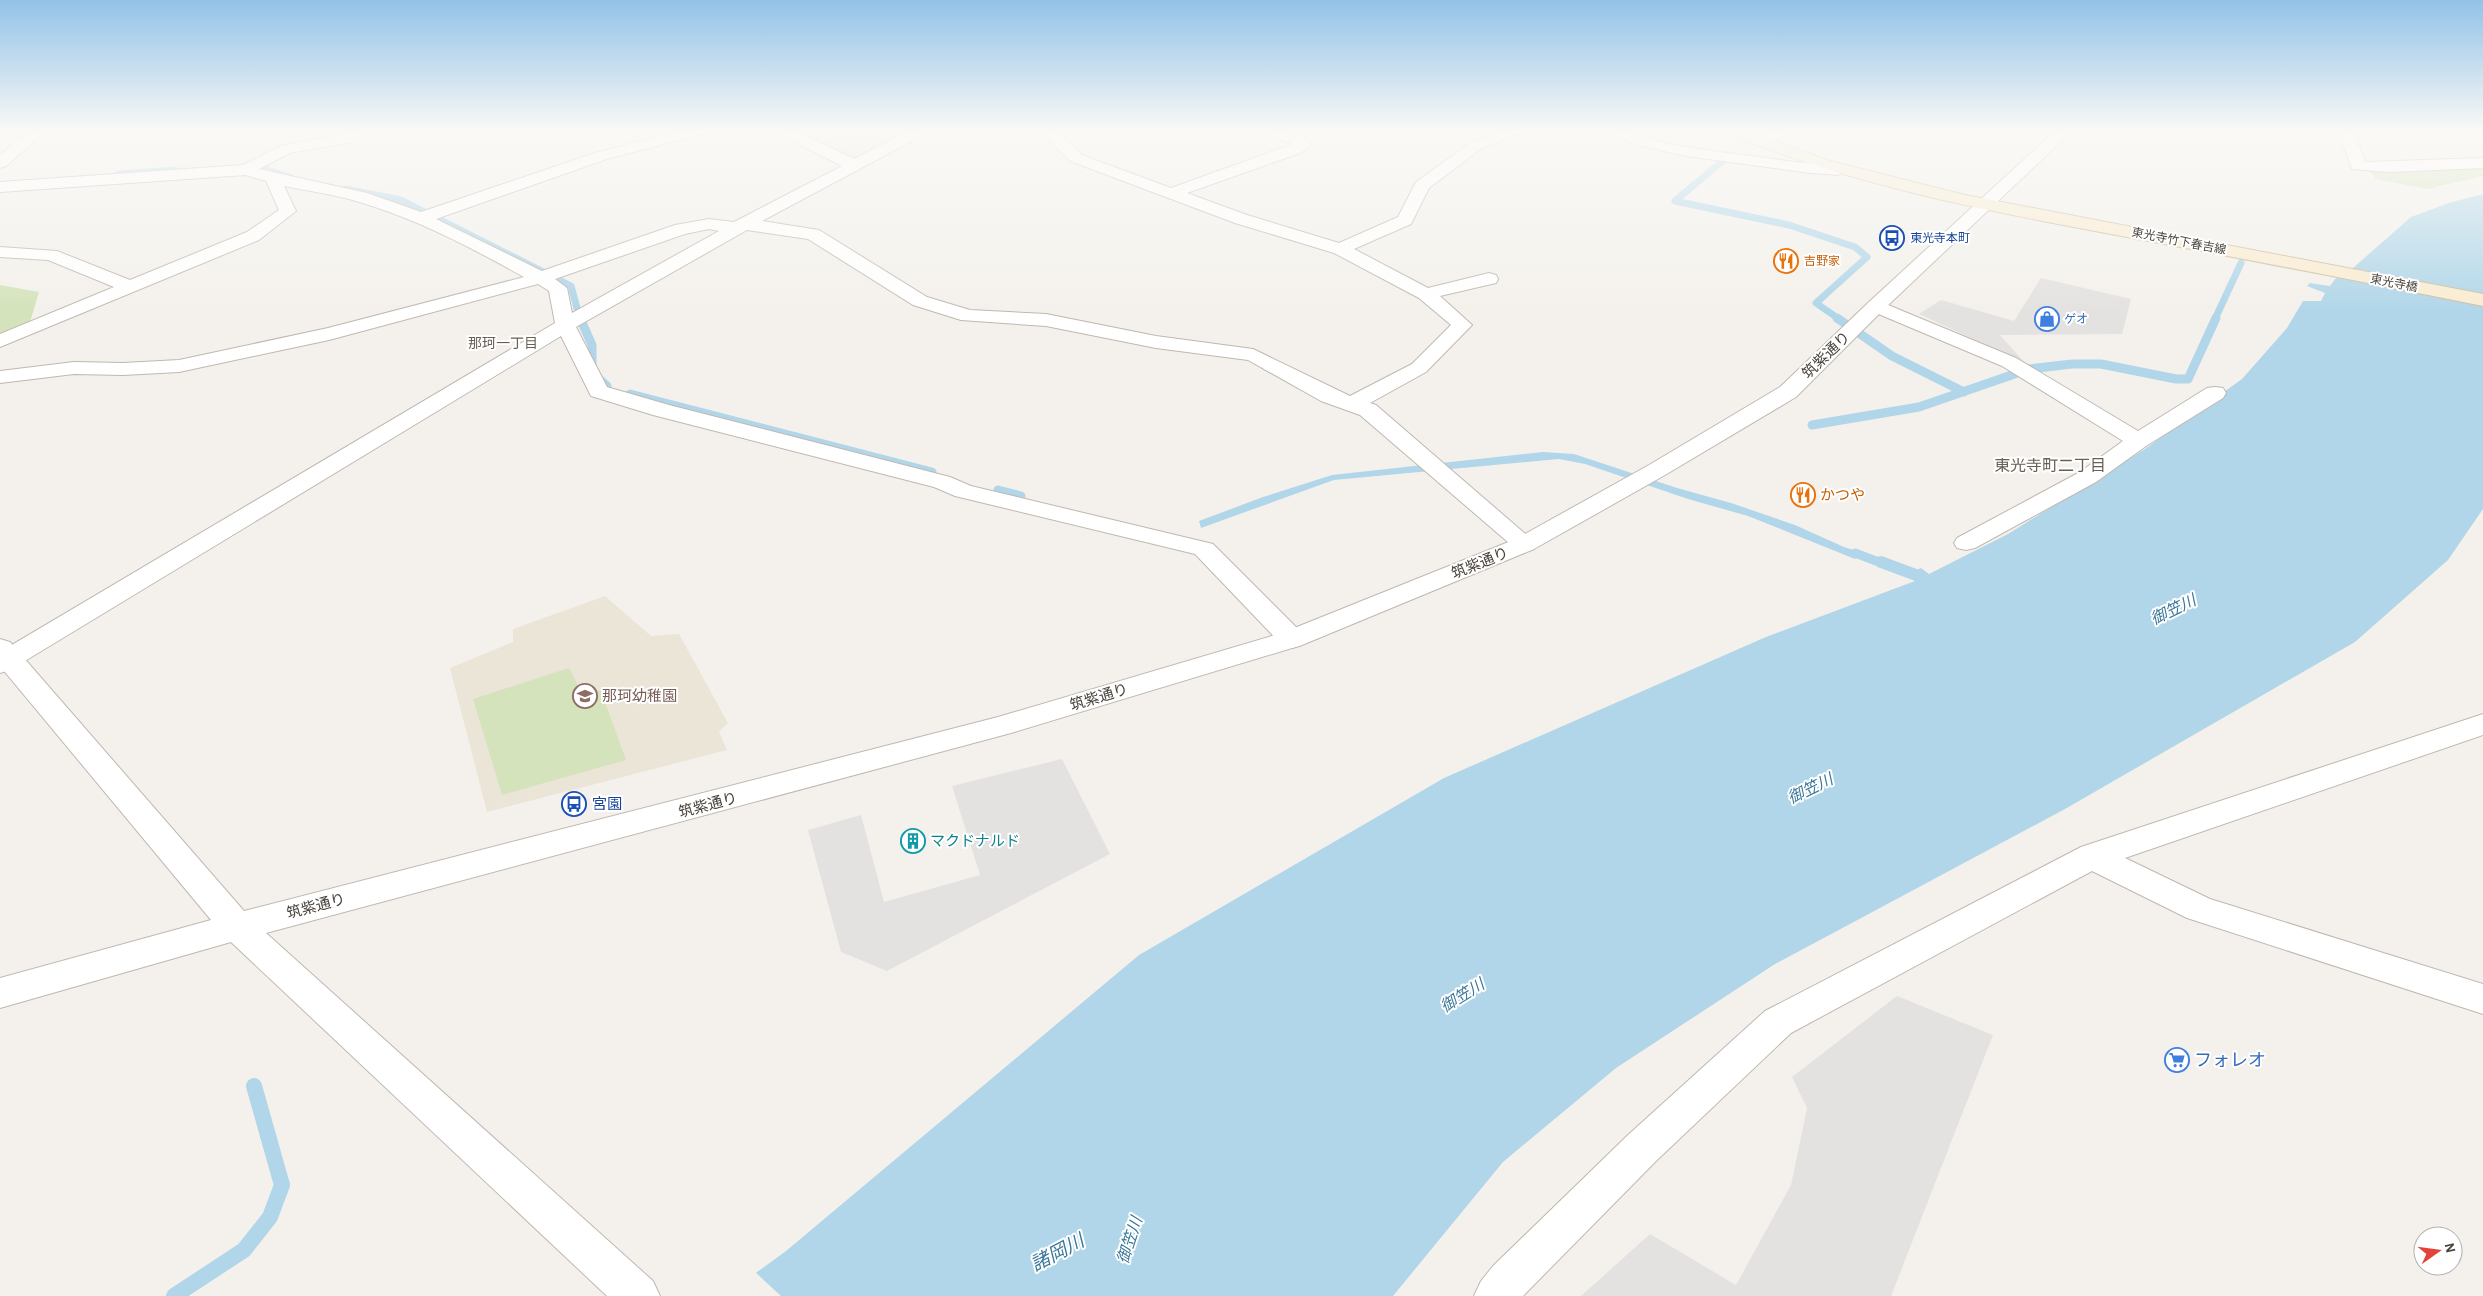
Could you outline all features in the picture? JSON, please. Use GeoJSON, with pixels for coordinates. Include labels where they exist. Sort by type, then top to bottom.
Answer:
{"type":"FeatureCollection","features":[{"type":"Feature","properties":{"kind":"main road","name":"東光寺竹下春吉線"},"geometry":{"type":"LineString","coordinates":[[1927,191],[1983,205],[2305,265]]}},
{"type":"Feature","properties":{"kind":"main road","name":"東光寺橋"},"geometry":{"type":"LineString","coordinates":[[2305,265],[2483,300]]}},
{"type":"Feature","properties":{"kind":"street"},"geometry":{"type":"LineString","coordinates":[[0,341],[253,236],[288,211],[279,191]]}},
{"type":"Feature","properties":{"kind":"street"},"geometry":{"type":"LineString","coordinates":[[332,191],[360,197],[422,218],[558,288],[565,326],[599,391],[661,410],[942,482],[963,491],[1204,549],[1292,640]]}},
{"type":"Feature","properties":{"kind":"street"},"geometry":{"type":"LineString","coordinates":[[422,218],[499,191]]}},
{"type":"Feature","properties":{"kind":"street"},"geometry":{"type":"LineString","coordinates":[[638,1296],[237,927],[3,657],[565,326],[805,191]]}},
{"type":"Feature","properties":{"kind":"street"},"geometry":{"type":"LineString","coordinates":[[1168,191],[1240,219],[1340,249],[1426,294],[1462,325],[1419,368],[1352,404]]}},
{"type":"Feature","properties":{"kind":"street"},"geometry":{"type":"LineString","coordinates":[[1172,193],[1176,191]]}},
{"type":"Feature","properties":{"kind":"street"},"geometry":{"type":"LineString","coordinates":[[1340,249],[1405,220],[1419,191]]}},
{"type":"Feature","properties":{"kind":"street","name":"筑紫通り"},"geometry":{"type":"LineString","coordinates":[[0,993],[237,927],[963,737],[1292,640],[1525,544],[1657,470],[1788,392],[1998,191]]}},
{"type":"Feature","properties":{"kind":"street"},"geometry":{"type":"LineString","coordinates":[[0,377],[74,368],[123,369],[179,366],[394,318],[540,278],[681,229],[709,224],[740,226],[813,234],[920,301],[968,316],[1046,320],[1156,342],[1253,355],[1329,396],[1368,410],[1525,544]]}},
{"type":"Feature","properties":{"kind":"street"},"geometry":{"type":"LineString","coordinates":[[0,252],[51,255],[131,287]]}},
{"type":"Feature","properties":{"kind":"street"},"geometry":{"type":"LineString","coordinates":[[1426,294],[1489,279]]}},
{"type":"Feature","properties":{"kind":"street"},"geometry":{"type":"LineString","coordinates":[[1876,306],[2009,362],[2138,441]]}},
{"type":"Feature","properties":{"kind":"street"},"geometry":{"type":"LineString","coordinates":[[1966,543],[2088,477],[2138,441],[2215,393]]}},
{"type":"Feature","properties":{"kind":"street"},"geometry":{"type":"LineString","coordinates":[[1496,1296],[1508,1281],[1642,1148],[1778,1022],[2092,856],[2483,724]]}},
{"type":"Feature","properties":{"kind":"street"},"geometry":{"type":"LineString","coordinates":[[2092,856],[2199,909],[2483,999]]}},
{"type":"Feature","properties":{"kind":"shaded area"},"geometry":{"type":"Polygon","coordinates":[[[2041,278],[2131,299],[2122,334],[2000,335],[2025,363],[1919,314],[1941,300],[2014,321],[2041,278]]]}},
{"type":"Feature","properties":{"kind":"shaded area","name":"那珂幼稚園"},"geometry":{"type":"Polygon","coordinates":[[[605,596],[651,636],[679,634],[728,723],[719,732],[727,750],[487,812],[450,668],[513,642],[513,629],[605,596]]]}},
{"type":"Feature","properties":{"kind":"shaded area"},"geometry":{"type":"Polygon","coordinates":[[[1062,759],[1110,854],[887,971],[841,952],[808,830],[861,815],[884,902],[980,875],[952,786],[1062,759]]]}},
{"type":"Feature","properties":{"kind":"shaded area"},"geometry":{"type":"Polygon","coordinates":[[[1897,996],[1993,1035],[1891,1296],[1581,1296],[1650,1234],[1736,1285],[1791,1185],[1807,1108],[1792,1077],[1897,996]]]}},
{"type":"Feature","properties":{"kind":"green space"},"geometry":{"type":"Polygon","coordinates":[[[0,285],[39,292],[30,322],[0,335],[0,285]]]}},
{"type":"Feature","properties":{"kind":"green space"},"geometry":{"type":"Polygon","coordinates":[[[569,668],[581,691],[601,691],[626,760],[502,795],[473,699],[569,668]]]}},
{"type":"Feature","properties":{"kind":"water"},"geometry":{"type":"Polygon","coordinates":[[[2483,194],[2483,509],[2448,560],[2355,642],[2065,809],[1775,964],[1616,1068],[1503,1162],[1393,1296],[724,1296],[786,1251],[1139,955],[1444,778],[1766,637],[1915,581],[1907,574],[1921,568],[1929,574],[2008,534],[2145,449],[2242,379],[2287,328],[2303,301],[2321,301],[2325,293],[2307,286],[2310,283],[2330,286],[2335,279],[2353,268],[2411,217],[2449,203],[2483,194]]]}},
{"type":"Feature","properties":{"kind":"water"},"geometry":{"type":"Polygon","coordinates":[[[1543,452],[1574,454],[1677,488],[1731,503],[1795,525],[1844,547],[1871,556],[1866,559],[1861,556],[1855,559],[1748,516],[1688,499],[1585,464],[1559,459],[1334,480],[1201,528],[1199,521],[1263,497],[1332,475],[1543,452]]]}},
{"type":"Feature","properties":{"kind":"pier"},"geometry":{"type":"Polygon","coordinates":[[[754,1271],[781,1296],[721,1296],[722,1294],[754,1271]]]}},
{"type":"Feature","properties":{"kind":"waterway"},"geometry":{"type":"LineString","coordinates":[[358,191],[401,200],[571,286],[580,319]]}},
{"type":"Feature","properties":{"kind":"waterway"},"geometry":{"type":"LineString","coordinates":[[1686,191],[1675,201],[1789,225],[1855,247],[1867,257],[1816,303],[1839,319]]}},
{"type":"Feature","properties":{"kind":"waterway"},"geometry":{"type":"LineString","coordinates":[[2215,319],[2241,263]]}},
{"type":"Feature","properties":{"kind":"waterway"},"geometry":{"type":"LineString","coordinates":[[580,318],[592,345],[592,373],[607,386]]}},
{"type":"Feature","properties":{"kind":"waterway"},"geometry":{"type":"LineString","coordinates":[[1837,318],[1892,356],[1963,392]]}},
{"type":"Feature","properties":{"kind":"waterway"},"geometry":{"type":"LineString","coordinates":[[1963,392],[2029,369],[2072,364],[2101,364],[2176,379],[2188,379],[2216,318]]}},
{"type":"Feature","properties":{"kind":"waterway"},"geometry":{"type":"LineString","coordinates":[[1812,425],[1919,407],[1963,392]]}},
{"type":"Feature","properties":{"kind":"waterway"},"geometry":{"type":"LineString","coordinates":[[630,394],[932,472]]}},
{"type":"Feature","properties":{"kind":"waterway"},"geometry":{"type":"LineString","coordinates":[[998,490],[1021,496]]}},
{"type":"Feature","properties":{"kind":"waterway"},"geometry":{"type":"LineString","coordinates":[[1855,553],[1884,564]]}},
{"type":"Feature","properties":{"kind":"waterway"},"geometry":{"type":"LineString","coordinates":[[1881,562],[1924,578]]}},
{"type":"Feature","properties":{"kind":"waterway"},"geometry":{"type":"LineString","coordinates":[[174,1296],[244,1250],[270,1217],[282,1185],[254,1086]]}},
{"type":"Feature","properties":{"kind":"place","name":"東光寺本町"},"geometry":{"type":"Point","coordinates":[1892,238]}},
{"type":"Feature","properties":{"kind":"place","name":"吉野家"},"geometry":{"type":"Point","coordinates":[1786,261]}},
{"type":"Feature","properties":{"kind":"place","name":"ゲオ"},"geometry":{"type":"Point","coordinates":[2047,319]}},
{"type":"Feature","properties":{"kind":"place","name":"かつや"},"geometry":{"type":"Point","coordinates":[1803,495]}},
{"type":"Feature","properties":{"kind":"place","name":"那珂幼稚園"},"geometry":{"type":"Point","coordinates":[585,696]}},
{"type":"Feature","properties":{"kind":"place","name":"宮園"},"geometry":{"type":"Point","coordinates":[574,804]}},
{"type":"Feature","properties":{"kind":"place","name":"マクドナルド"},"geometry":{"type":"Point","coordinates":[913,841]}},
{"type":"Feature","properties":{"kind":"place","name":"フォレオ"},"geometry":{"type":"Point","coordinates":[2177,1060]}},
{"type":"Feature","properties":{"kind":"district","name":"那珂一丁目"},"geometry":{"type":"Point","coordinates":[503,343]}},
{"type":"Feature","properties":{"kind":"district","name":"東光寺町二丁目"},"geometry":{"type":"Point","coordinates":[2050,465]}},
{"type":"Feature","properties":{"kind":"water label","name":"御笠川"},"geometry":{"type":"Point","coordinates":[2173,609]}},
{"type":"Feature","properties":{"kind":"water label","name":"御笠川"},"geometry":{"type":"Point","coordinates":[1810,788]}},
{"type":"Feature","properties":{"kind":"water label","name":"御笠川"},"geometry":{"type":"Point","coordinates":[1462,995]}},
{"type":"Feature","properties":{"kind":"water label","name":"御笠川"},"geometry":{"type":"Point","coordinates":[1129,1240]}},
{"type":"Feature","properties":{"kind":"water label","name":"諸岡川"},"geometry":{"type":"Point","coordinates":[1057,1252]}}]}
